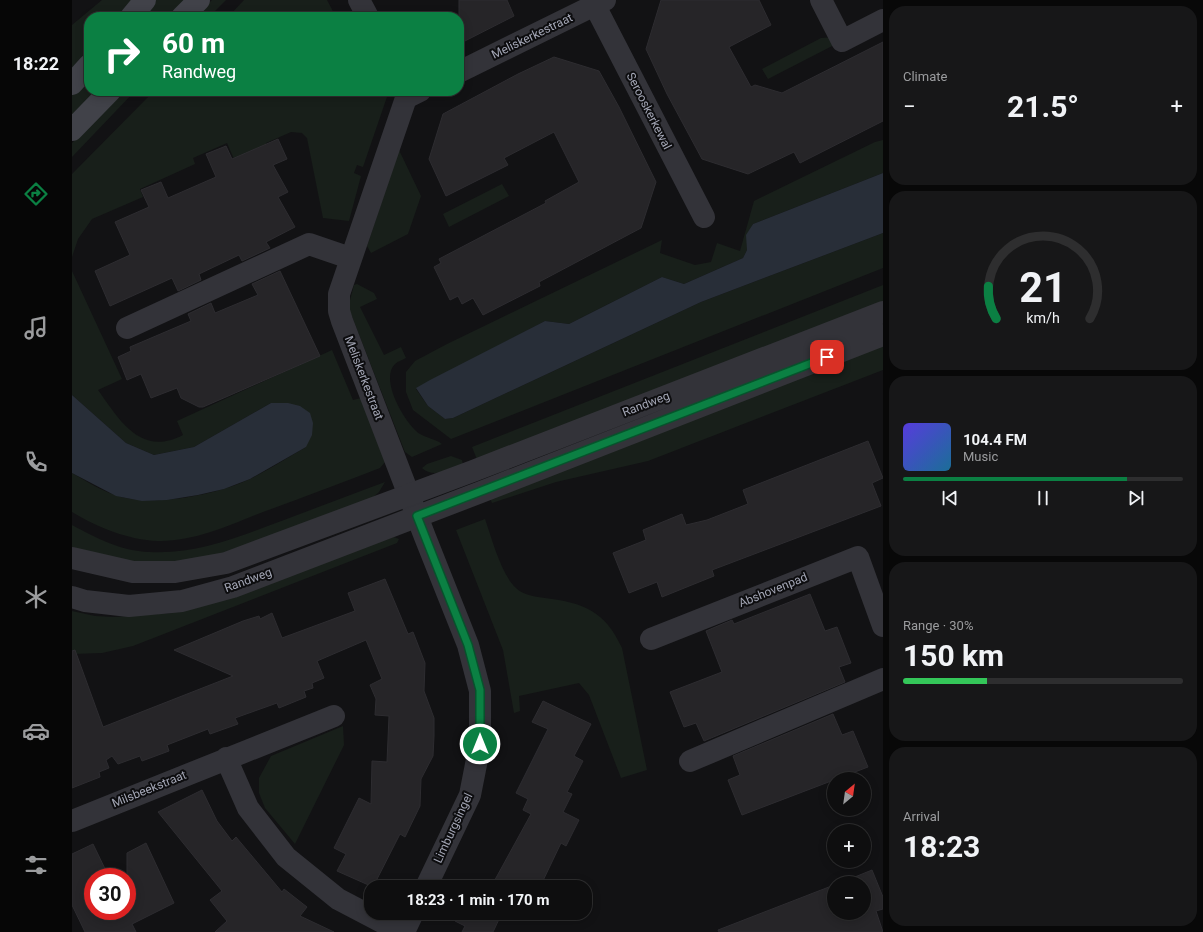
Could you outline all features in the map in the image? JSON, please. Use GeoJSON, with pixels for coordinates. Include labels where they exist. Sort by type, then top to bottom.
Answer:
{"type":"FeatureCollection","features":[{"type":"Feature","properties":{"kind":"main road"},"geometry":{"type":"LineString","coordinates":[[134,12],[145,0]]}},
{"type":"Feature","properties":{"kind":"main road"},"geometry":{"type":"LineString","coordinates":[[187,12],[199,0]]}},
{"type":"Feature","properties":{"kind":"main road"},"geometry":{"type":"LineString","coordinates":[[72,84],[84,71]]}},
{"type":"Feature","properties":{"kind":"main road"},"geometry":{"type":"LineString","coordinates":[[72,130],[105,96]]}},
{"type":"Feature","properties":{"kind":"street"},"geometry":{"type":"LineString","coordinates":[[359,0],[365,12]]}},
{"type":"Feature","properties":{"kind":"street"},"geometry":{"type":"LineString","coordinates":[[821,0],[842,41],[883,20]]}},
{"type":"Feature","properties":{"kind":"street","name":"Meliskerkestraat"},"geometry":{"type":"LineString","coordinates":[[464,69],[597,2]]}},
{"type":"Feature","properties":{"kind":"street","name":"Serooskerkewal"},"geometry":{"type":"LineString","coordinates":[[597,2],[704,217]]}},
{"type":"Feature","properties":{"kind":"street","name":"Meliskerkestraat"},"geometry":{"type":"LineString","coordinates":[[408,96],[406,98],[350,258],[339,294],[339,311],[409,495]]}},
{"type":"Feature","properties":{"kind":"street"},"geometry":{"type":"LineString","coordinates":[[126,328],[309,244],[350,258]]}},
{"type":"Feature","properties":{"kind":"street","name":"Randweg"},"geometry":{"type":"LineString","coordinates":[[72,558],[133,572],[175,572],[226,563],[409,495],[883,312]]}},
{"type":"Feature","properties":{"kind":"street","name":"Randweg"},"geometry":{"type":"LineString","coordinates":[[72,597],[85,601],[129,606],[182,601],[232,587],[883,335]]}},
{"type":"Feature","properties":{"kind":"street"},"geometry":{"type":"LineString","coordinates":[[409,495],[417,516]]}},
{"type":"Feature","properties":{"kind":"street","name":"Limburgsingel"},"geometry":{"type":"LineString","coordinates":[[417,516],[468,645],[480,690],[480,744],[470,795],[429,880]]}},
{"type":"Feature","properties":{"kind":"street","name":"Abshovenpad"},"geometry":{"type":"LineString","coordinates":[[651,639],[858,556],[877,593],[883,626]]}},
{"type":"Feature","properties":{"kind":"street"},"geometry":{"type":"LineString","coordinates":[[690,761],[883,679]]}},
{"type":"Feature","properties":{"kind":"street","name":"Milsbeekstraat"},"geometry":{"type":"LineString","coordinates":[[72,821],[334,716]]}},
{"type":"Feature","properties":{"kind":"street"},"geometry":{"type":"LineString","coordinates":[[226,758],[248,808],[286,857],[338,900],[401,932]]}},
{"type":"Feature","properties":{"kind":"street"},"geometry":{"type":"LineString","coordinates":[[404,932],[410,920]]}},
{"type":"Feature","properties":{"kind":"shaded area"},"geometry":{"type":"Polygon","coordinates":[[[102,0],[132,0],[121,12],[88,12],[102,0]]]}},
{"type":"Feature","properties":{"kind":"shaded area"},"geometry":{"type":"Polygon","coordinates":[[[155,0],[185,0],[174,12],[144,12],[155,0]]]}},
{"type":"Feature","properties":{"kind":"shaded area"},"geometry":{"type":"Polygon","coordinates":[[[212,0],[226,0],[214,12],[200,12],[212,0]]]}},
{"type":"Feature","properties":{"kind":"shaded area"},"geometry":{"type":"Polygon","coordinates":[[[244,0],[327,0],[333,12],[233,12],[244,0]]]}},
{"type":"Feature","properties":{"kind":"shaded area"},"geometry":{"type":"Polygon","coordinates":[[[84,15],[84,55],[72,68],[72,25],[84,15]]]}},
{"type":"Feature","properties":{"kind":"shaded area"},"geometry":{"type":"Polygon","coordinates":[[[835,37],[836,44],[768,79],[762,69],[821,38],[835,37]]]}},
{"type":"Feature","properties":{"kind":"shaded area"},"geometry":{"type":"Polygon","coordinates":[[[84,81],[84,96],[91,96],[72,115],[72,95],[84,81]]]}},
{"type":"Feature","properties":{"kind":"shaded area"},"geometry":{"type":"Polygon","coordinates":[[[118,96],[130,96],[72,157],[72,143],[118,96]]]}},
{"type":"Feature","properties":{"kind":"shaded area"},"geometry":{"type":"Polygon","coordinates":[[[149,96],[387,96],[363,167],[357,165],[354,173],[361,176],[349,221],[323,218],[307,138],[302,133],[291,132],[266,143],[268,152],[237,166],[227,143],[193,158],[195,164],[140,189],[143,197],[92,219],[78,239],[72,257],[72,174],[149,96]]]}},
{"type":"Feature","properties":{"kind":"shaded area"},"geometry":{"type":"Polygon","coordinates":[[[883,140],[883,173],[753,224],[747,235],[747,250],[743,258],[684,284],[662,277],[569,324],[545,321],[416,389],[428,406],[445,419],[453,418],[701,302],[883,233],[883,268],[451,439],[413,410],[406,392],[406,372],[415,361],[662,240],[660,253],[695,265],[711,262],[717,243],[740,251],[754,201],[875,142],[883,140]]]}},
{"type":"Feature","properties":{"kind":"shaded area"},"geometry":{"type":"Polygon","coordinates":[[[399,150],[421,196],[408,234],[371,253],[367,246],[399,150]]]}},
{"type":"Feature","properties":{"kind":"shaded area"},"geometry":{"type":"Polygon","coordinates":[[[883,173],[883,233],[701,302],[453,418],[445,419],[428,406],[416,388],[545,321],[569,324],[662,277],[684,284],[743,258],[747,250],[746,235],[753,224],[883,173]]]}},
{"type":"Feature","properties":{"kind":"shaded area"},"geometry":{"type":"Polygon","coordinates":[[[502,184],[509,196],[449,227],[443,214],[502,184]]]}},
{"type":"Feature","properties":{"kind":"shaded area"},"geometry":{"type":"Polygon","coordinates":[[[72,271],[122,379],[98,390],[123,424],[143,439],[155,442],[168,441],[183,435],[177,421],[332,350],[353,400],[361,398],[385,462],[380,468],[225,527],[185,539],[158,541],[135,538],[102,528],[72,512],[72,473],[104,491],[130,499],[165,500],[183,498],[202,495],[236,485],[271,468],[306,447],[271,403],[194,447],[154,455],[126,443],[72,395],[72,271]]]}},
{"type":"Feature","properties":{"kind":"shaded area"},"geometry":{"type":"Polygon","coordinates":[[[357,284],[374,293],[377,299],[360,307],[384,355],[401,347],[406,358],[395,364],[391,371],[390,380],[392,390],[401,411],[414,429],[420,434],[442,444],[412,457],[405,452],[349,309],[354,285],[357,284]]]}},
{"type":"Feature","properties":{"kind":"shaded area"},"geometry":{"type":"Polygon","coordinates":[[[883,285],[883,303],[478,462],[472,447],[883,285]]]}},
{"type":"Feature","properties":{"kind":"shaded area"},"geometry":{"type":"Polygon","coordinates":[[[883,343],[883,370],[648,461],[556,482],[492,503],[489,496],[883,343]]]}},
{"type":"Feature","properties":{"kind":"shaded area"},"geometry":{"type":"Polygon","coordinates":[[[72,395],[126,443],[154,455],[194,447],[271,403],[288,403],[300,406],[310,413],[313,423],[312,435],[306,447],[250,479],[224,489],[198,495],[167,500],[142,501],[116,496],[72,473],[72,395]]]}},
{"type":"Feature","properties":{"kind":"shaded area"},"geometry":{"type":"Polygon","coordinates":[[[451,456],[462,460],[463,465],[448,471],[437,473],[431,473],[422,468],[427,464],[451,456]]]}},
{"type":"Feature","properties":{"kind":"shaded area"},"geometry":{"type":"Polygon","coordinates":[[[385,482],[379,492],[369,501],[222,556],[143,565],[72,547],[72,525],[109,543],[129,549],[149,552],[184,551],[235,538],[385,482]]]}},
{"type":"Feature","properties":{"kind":"shaded area"},"geometry":{"type":"Polygon","coordinates":[[[485,519],[501,565],[516,588],[530,595],[582,606],[600,617],[615,635],[622,648],[647,770],[621,778],[589,695],[579,683],[519,696],[520,711],[514,713],[503,650],[456,530],[485,519]]]}},
{"type":"Feature","properties":{"kind":"shaded area"},"geometry":{"type":"Polygon","coordinates":[[[394,537],[399,539],[397,543],[133,646],[102,653],[72,654],[72,611],[95,616],[114,617],[172,613],[394,537]]]}},
{"type":"Feature","properties":{"kind":"shaded area"},"geometry":{"type":"Polygon","coordinates":[[[343,726],[344,745],[295,844],[265,808],[259,793],[259,778],[271,756],[343,726]]]}},
{"type":"Feature","properties":{"kind":"building"},"geometry":{"type":"Polygon","coordinates":[[[459,0],[507,0],[514,16],[464,41],[464,12],[459,12],[459,0]]]}},
{"type":"Feature","properties":{"kind":"building"},"geometry":{"type":"Polygon","coordinates":[[[661,0],[759,0],[771,25],[729,47],[751,87],[755,85],[782,93],[883,42],[883,121],[800,163],[794,152],[748,174],[702,159],[667,94],[646,49],[661,0]]]}},
{"type":"Feature","properties":{"kind":"building"},"geometry":{"type":"Polygon","coordinates":[[[554,57],[599,71],[619,107],[656,182],[641,228],[539,282],[540,286],[483,315],[473,298],[462,304],[458,296],[450,300],[434,267],[441,263],[439,259],[546,203],[545,201],[579,182],[554,132],[504,158],[508,165],[446,196],[429,159],[443,114],[518,74],[554,57]]]}},
{"type":"Feature","properties":{"kind":"building"},"geometry":{"type":"Polygon","coordinates":[[[278,139],[287,159],[273,165],[288,192],[278,197],[295,227],[266,242],[270,248],[242,261],[239,255],[199,274],[201,280],[178,291],[172,278],[110,306],[95,271],[130,255],[115,222],[149,207],[141,190],[161,182],[168,198],[216,177],[206,154],[226,146],[232,159],[278,139]]]}},
{"type":"Feature","properties":{"kind":"building"},"geometry":{"type":"Polygon","coordinates":[[[280,271],[320,356],[203,407],[199,407],[181,398],[177,388],[151,398],[141,374],[127,380],[118,357],[131,351],[130,347],[191,321],[188,314],[211,303],[215,313],[258,295],[252,284],[280,271]]]}},
{"type":"Feature","properties":{"kind":"building"},"geometry":{"type":"Polygon","coordinates":[[[868,441],[883,478],[872,483],[881,506],[712,570],[714,576],[662,597],[657,582],[629,593],[613,553],[646,540],[643,530],[682,514],[686,525],[707,520],[748,504],[743,490],[868,441]]]}},
{"type":"Feature","properties":{"kind":"building"},"geometry":{"type":"Polygon","coordinates":[[[385,579],[408,634],[413,632],[425,663],[424,691],[434,718],[433,756],[421,779],[420,806],[405,837],[400,834],[377,880],[364,880],[364,883],[337,871],[346,854],[334,848],[359,798],[371,804],[372,761],[387,762],[389,716],[375,715],[376,699],[370,685],[382,679],[366,640],[317,661],[324,678],[312,683],[313,688],[304,691],[306,697],[279,708],[277,703],[235,718],[238,724],[210,734],[208,729],[167,745],[169,751],[142,761],[140,756],[118,764],[112,756],[106,760],[109,768],[99,772],[100,777],[72,788],[72,651],[75,650],[103,727],[233,676],[174,650],[243,621],[259,616],[260,619],[272,613],[282,638],[355,611],[348,593],[385,579]]]}},
{"type":"Feature","properties":{"kind":"building"},"geometry":{"type":"Polygon","coordinates":[[[810,594],[825,631],[837,627],[851,663],[839,667],[845,682],[704,741],[696,723],[684,727],[670,692],[722,672],[706,631],[732,620],[734,624],[810,594]]]}},
{"type":"Feature","properties":{"kind":"building"},"geometry":{"type":"Polygon","coordinates":[[[543,701],[591,724],[574,756],[583,761],[567,792],[572,794],[563,812],[579,820],[566,846],[561,843],[543,880],[495,880],[531,814],[523,810],[528,799],[516,793],[548,729],[532,722],[543,701]]]}},
{"type":"Feature","properties":{"kind":"building"},"geometry":{"type":"Polygon","coordinates":[[[833,714],[842,735],[853,731],[868,767],[855,772],[827,772],[827,783],[742,815],[728,780],[740,775],[733,756],[833,714]]]}},
{"type":"Feature","properties":{"kind":"building"},"geometry":{"type":"Polygon","coordinates":[[[202,790],[217,821],[232,841],[236,837],[282,892],[284,889],[307,907],[300,916],[334,932],[215,932],[227,921],[210,900],[222,891],[158,812],[202,790]]]}},
{"type":"Feature","properties":{"kind":"building"},"geometry":{"type":"Polygon","coordinates":[[[146,843],[174,903],[132,924],[136,932],[85,932],[72,905],[72,854],[93,844],[105,868],[84,868],[84,920],[136,920],[136,868],[127,868],[127,853],[146,843]]]}},
{"type":"Feature","properties":{"kind":"building"},"geometry":{"type":"Polygon","coordinates":[[[872,870],[883,897],[883,909],[876,911],[883,932],[719,932],[718,930],[827,888],[827,920],[871,920],[871,876],[857,876],[872,870]]]}},
{"type":"Feature","properties":{"kind":"building"},"geometry":{"type":"Polygon","coordinates":[[[499,920],[493,932],[462,932],[465,926],[455,921],[499,920]]]}},
{"type":"Feature","properties":{"kind":"route"},"geometry":{"type":"LineString","coordinates":[[480,744],[480,690],[468,645],[417,516],[827,357]]}}]}
